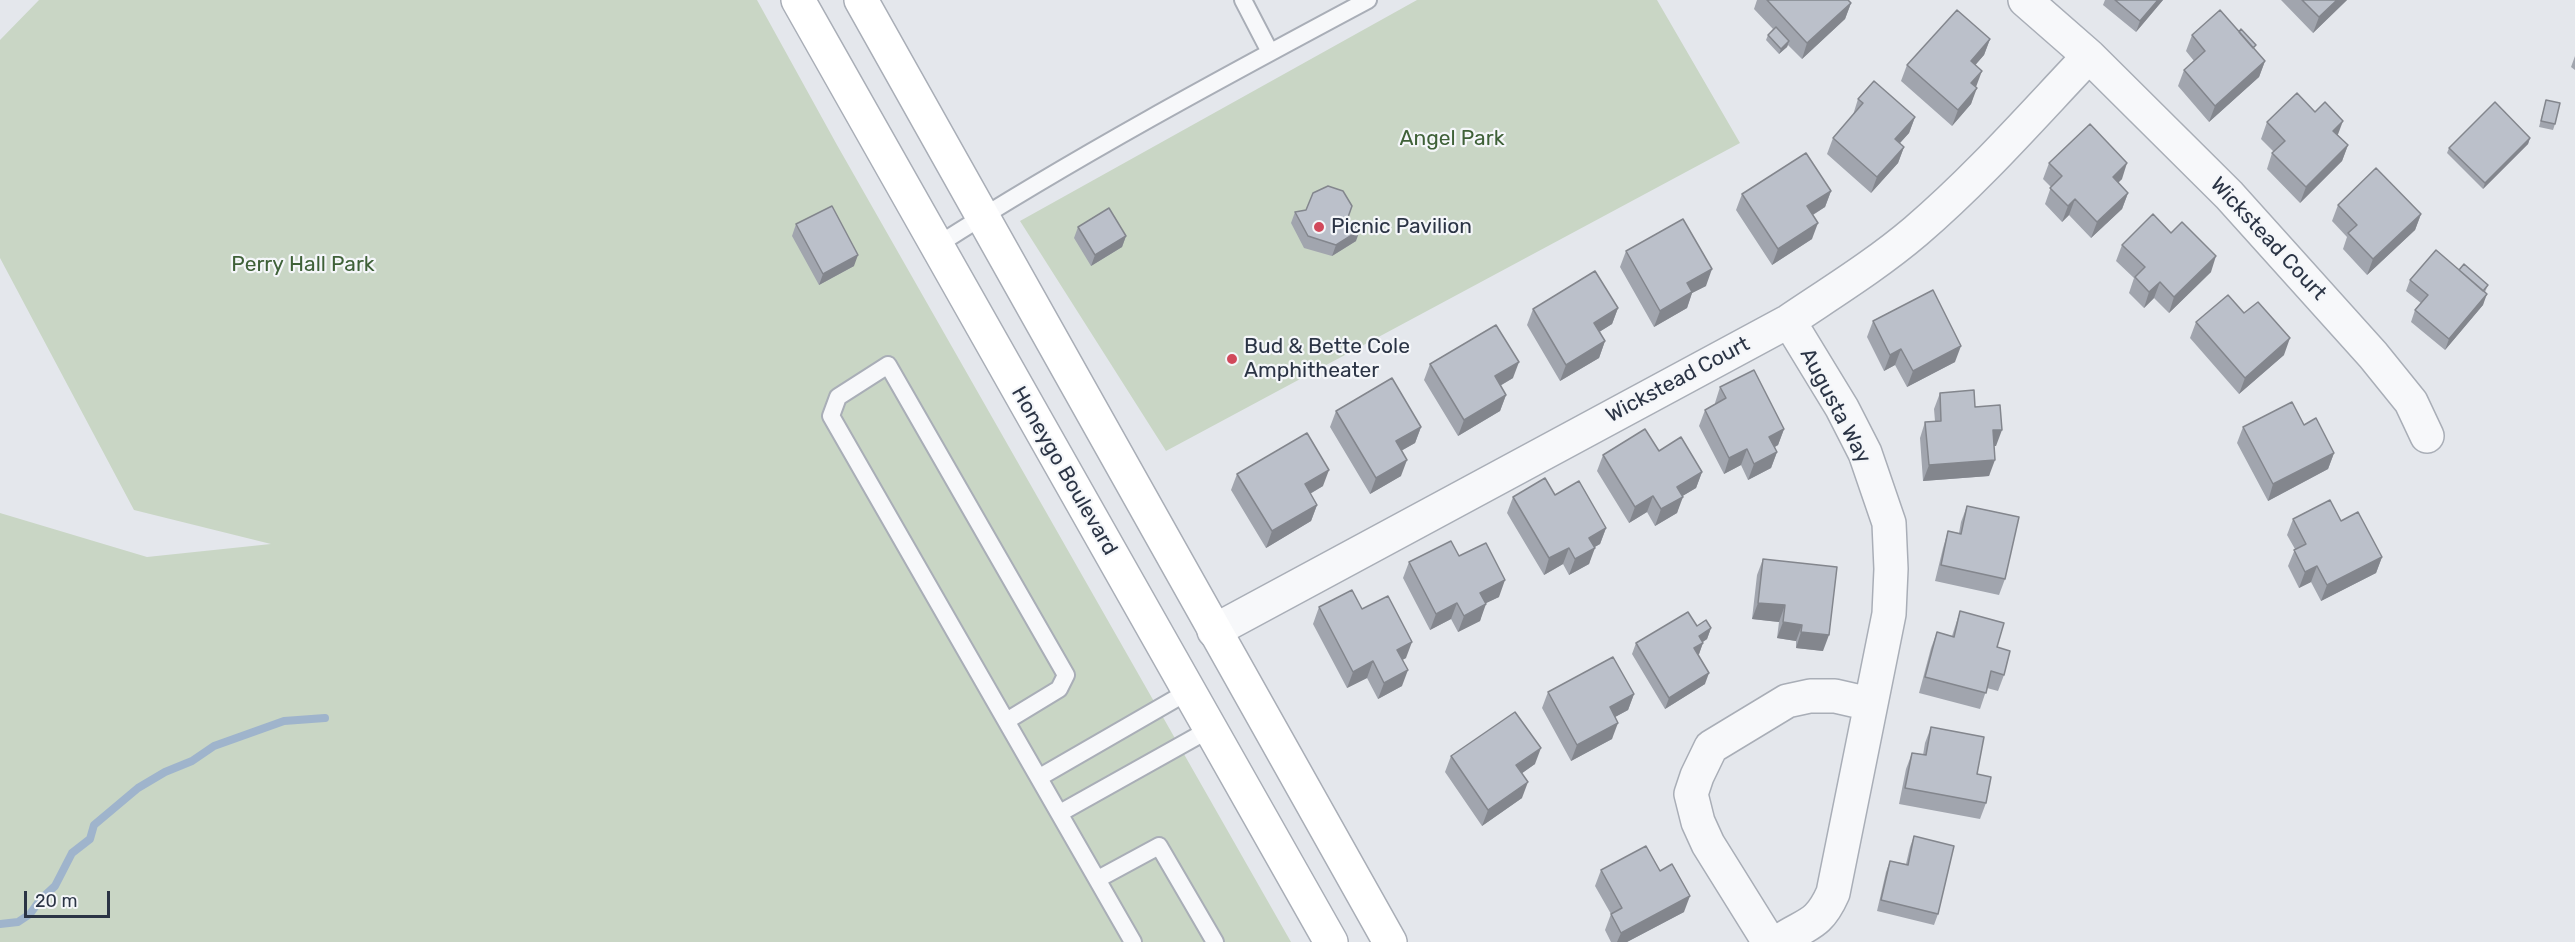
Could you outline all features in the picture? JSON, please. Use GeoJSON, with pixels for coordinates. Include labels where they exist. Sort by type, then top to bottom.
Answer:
{"type":"FeatureCollection","features":[{"type":"Feature","properties":{"kind":"main road","name":"Honeygo Boulevard"},"geometry":{"type":"LineString","coordinates":[[798,0],[1331,942]]}},
{"type":"Feature","properties":{"kind":"main road"},"geometry":{"type":"LineString","coordinates":[[861,0],[1390,942]]}},
{"type":"Feature","properties":{"kind":"street","name":"Wickstead Court"},"geometry":{"type":"LineString","coordinates":[[2025,0],[2090,56],[2229,195],[2311,285],[2411,402],[2427,436]]}},
{"type":"Feature","properties":{"kind":"street","name":"Wickstead Court"},"geometry":{"type":"LineString","coordinates":[[1214,631],[1789,321],[1859,274],[1915,231],[1968,182],[2090,56]]}},
{"type":"Feature","properties":{"kind":"street","name":"Augusta Way"},"geometry":{"type":"LineString","coordinates":[[1778,942],[1805,928],[1824,912],[1833,893],[1889,614],[1889,523],[1865,453],[1842,408],[1789,321]]}},
{"type":"Feature","properties":{"kind":"street"},"geometry":{"type":"LineString","coordinates":[[1769,942],[1708,844],[1698,822],[1691,794],[1697,776],[1711,747],[1786,701],[1810,696],[1835,696],[1870,704]]}},
{"type":"Feature","properties":{"kind":"lane"},"geometry":{"type":"LineString","coordinates":[[1243,0],[1270,52]]}},
{"type":"Feature","properties":{"kind":"lane"},"geometry":{"type":"LineString","coordinates":[[936,246],[981,217],[1270,52],[1368,0]]}},
{"type":"Feature","properties":{"kind":"lane"},"geometry":{"type":"LineString","coordinates":[[1008,720],[1059,690],[1066,675],[888,365],[838,397],[831,416],[1008,720],[1133,942]]}},
{"type":"Feature","properties":{"kind":"lane"},"geometry":{"type":"LineString","coordinates":[[1040,777],[1188,691]]}},
{"type":"Feature","properties":{"kind":"lane"},"geometry":{"type":"LineString","coordinates":[[1060,813],[1210,729]]}},
{"type":"Feature","properties":{"kind":"lane"},"geometry":{"type":"LineString","coordinates":[[1098,879],[1159,846],[1215,942]]}},
{"type":"Feature","properties":{"kind":"green space","name":"Perry Hall Park"},"geometry":{"type":"Polygon","coordinates":[[[39,0],[757,0],[837,145],[1291,942],[0,942],[0,513],[147,557],[271,544],[134,510],[0,258],[0,40],[39,0]]]}},
{"type":"Feature","properties":{"kind":"green space","name":"Angel Park"},"geometry":{"type":"Polygon","coordinates":[[[1417,0],[1657,0],[1740,143],[1166,451],[1020,221],[1417,0]]]}},
{"type":"Feature","properties":{"kind":"building"},"geometry":{"type":"Polygon","coordinates":[[[1767,0],[1848,0],[1851,3],[1807,43],[1767,0]]]}},
{"type":"Feature","properties":{"kind":"building"},"geometry":{"type":"Polygon","coordinates":[[[2115,0],[2158,0],[2140,21],[2115,0]]]}},
{"type":"Feature","properties":{"kind":"building"},"geometry":{"type":"Polygon","coordinates":[[[2302,0],[2337,0],[2319,17],[2302,0]]]}},
{"type":"Feature","properties":{"kind":"building"},"geometry":{"type":"Polygon","coordinates":[[[1957,10],[1990,39],[1971,61],[1982,71],[1971,83],[1977,88],[1958,110],[1907,65],[1957,10]]]}},
{"type":"Feature","properties":{"kind":"building"},"geometry":{"type":"Polygon","coordinates":[[[2220,10],[2265,61],[2215,106],[2184,70],[2205,51],[2192,35],[2220,10]]]}},
{"type":"Feature","properties":{"kind":"building"},"geometry":{"type":"Polygon","coordinates":[[[1776,27],[1789,41],[1781,49],[1768,35],[1776,27]]]}},
{"type":"Feature","properties":{"kind":"building"},"geometry":{"type":"Polygon","coordinates":[[[2241,29],[2256,45],[2253,48],[2239,32],[2241,29]]]}},
{"type":"Feature","properties":{"kind":"building"},"geometry":{"type":"Polygon","coordinates":[[[1874,81],[1915,117],[1895,139],[1904,147],[1877,177],[1833,138],[1863,103],[1858,99],[1874,81]]]}},
{"type":"Feature","properties":{"kind":"building"},"geometry":{"type":"Polygon","coordinates":[[[2297,93],[2315,112],[2325,102],[2343,121],[2333,131],[2348,145],[2306,187],[2272,153],[2285,141],[2267,122],[2297,93]]]}},
{"type":"Feature","properties":{"kind":"building"},"geometry":{"type":"Polygon","coordinates":[[[2546,100],[2560,103],[2555,124],[2541,121],[2546,100]]]}},
{"type":"Feature","properties":{"kind":"building"},"geometry":{"type":"Polygon","coordinates":[[[2495,102],[2530,138],[2485,183],[2449,148],[2495,102]]]}},
{"type":"Feature","properties":{"kind":"building"},"geometry":{"type":"Polygon","coordinates":[[[2090,124],[2127,163],[2113,177],[2128,193],[2097,222],[2075,199],[2068,206],[2050,188],[2062,176],[2049,163],[2090,124]]]}},
{"type":"Feature","properties":{"kind":"building"},"geometry":{"type":"Polygon","coordinates":[[[1806,153],[1831,191],[1807,206],[1818,223],[1778,249],[1742,194],[1806,153]]]}},
{"type":"Feature","properties":{"kind":"building"},"geometry":{"type":"Polygon","coordinates":[[[2376,168],[2421,214],[2373,259],[2348,233],[2357,225],[2338,205],[2376,168]]]}},
{"type":"Feature","properties":{"kind":"building","name":"Picnic Pavilion"},"geometry":{"type":"Polygon","coordinates":[[[1328,186],[1343,191],[1352,206],[1347,220],[1360,230],[1336,245],[1308,236],[1295,212],[1306,210],[1313,193],[1328,186]]]}},
{"type":"Feature","properties":{"kind":"building"},"geometry":{"type":"Polygon","coordinates":[[[832,206],[858,255],[823,274],[796,224],[832,206]]]}},
{"type":"Feature","properties":{"kind":"building"},"geometry":{"type":"Polygon","coordinates":[[[1109,208],[1126,236],[1095,255],[1078,227],[1109,208]]]}},
{"type":"Feature","properties":{"kind":"building"},"geometry":{"type":"Polygon","coordinates":[[[2153,214],[2171,233],[2182,222],[2216,256],[2174,297],[2160,282],[2149,292],[2135,277],[2145,267],[2122,245],[2153,214]]]}},
{"type":"Feature","properties":{"kind":"building"},"geometry":{"type":"Polygon","coordinates":[[[1683,219],[1712,269],[1687,283],[1692,292],[1660,311],[1626,251],[1683,219]]]}},
{"type":"Feature","properties":{"kind":"building"},"geometry":{"type":"Polygon","coordinates":[[[2436,250],[2487,294],[2449,339],[2415,310],[2428,295],[2410,280],[2436,250]]]}},
{"type":"Feature","properties":{"kind":"building"},"geometry":{"type":"Polygon","coordinates":[[[2464,264],[2488,285],[2483,291],[2459,270],[2464,264]]]}},
{"type":"Feature","properties":{"kind":"building"},"geometry":{"type":"Polygon","coordinates":[[[1595,271],[1618,308],[1594,323],[1605,341],[1566,365],[1533,309],[1595,271]]]}},
{"type":"Feature","properties":{"kind":"building"},"geometry":{"type":"Polygon","coordinates":[[[1933,290],[1961,346],[1913,371],[1901,349],[1890,355],[1873,321],[1933,290]]]}},
{"type":"Feature","properties":{"kind":"building"},"geometry":{"type":"Polygon","coordinates":[[[2228,295],[2244,313],[2258,302],[2290,338],[2245,378],[2196,322],[2228,295]]]}},
{"type":"Feature","properties":{"kind":"building"},"geometry":{"type":"Polygon","coordinates":[[[1496,325],[1519,362],[1495,376],[1506,395],[1464,420],[1430,364],[1496,325]]]}},
{"type":"Feature","properties":{"kind":"building"},"geometry":{"type":"Polygon","coordinates":[[[1754,370],[1784,429],[1769,437],[1777,452],[1754,464],[1747,449],[1729,458],[1705,410],[1726,398],[1720,387],[1754,370]]]}},
{"type":"Feature","properties":{"kind":"building"},"geometry":{"type":"Polygon","coordinates":[[[1392,378],[1421,427],[1396,441],[1407,460],[1376,478],[1336,411],[1392,378]]]}},
{"type":"Feature","properties":{"kind":"building"},"geometry":{"type":"Polygon","coordinates":[[[1974,390],[1975,407],[2000,405],[2002,430],[1993,430],[1995,460],[1929,465],[1925,422],[1941,421],[1940,393],[1974,390]]]}},
{"type":"Feature","properties":{"kind":"building"},"geometry":{"type":"Polygon","coordinates":[[[2292,402],[2304,425],[2316,418],[2334,453],[2273,484],[2243,427],[2292,402]]]}},
{"type":"Feature","properties":{"kind":"building"},"geometry":{"type":"Polygon","coordinates":[[[1645,429],[1659,451],[1681,437],[1702,472],[1677,487],[1683,497],[1661,509],[1653,496],[1635,507],[1603,455],[1645,429]]]}},
{"type":"Feature","properties":{"kind":"building"},"geometry":{"type":"Polygon","coordinates":[[[1307,433],[1329,470],[1305,484],[1317,505],[1272,531],[1237,474],[1307,433]]]}},
{"type":"Feature","properties":{"kind":"building"},"geometry":{"type":"Polygon","coordinates":[[[1545,478],[1555,495],[1579,481],[1606,528],[1589,538],[1595,548],[1575,559],[1569,548],[1549,558],[1513,497],[1545,478]]]}},
{"type":"Feature","properties":{"kind":"building"},"geometry":{"type":"Polygon","coordinates":[[[2330,500],[2341,521],[2358,512],[2382,557],[2327,585],[2317,566],[2305,572],[2294,550],[2306,544],[2293,519],[2330,500]]]}},
{"type":"Feature","properties":{"kind":"building"},"geometry":{"type":"Polygon","coordinates":[[[1967,506],[2019,517],[2005,579],[1941,565],[1948,531],[1961,534],[1967,506]]]}},
{"type":"Feature","properties":{"kind":"building"},"geometry":{"type":"Polygon","coordinates":[[[1451,541],[1459,556],[1486,543],[1505,580],[1480,593],[1486,604],[1464,616],[1457,603],[1436,614],[1409,562],[1451,541]]]}},
{"type":"Feature","properties":{"kind":"building"},"geometry":{"type":"Polygon","coordinates":[[[1763,559],[1837,567],[1829,635],[1801,632],[1802,625],[1783,622],[1785,605],[1758,603],[1763,559]]]}},
{"type":"Feature","properties":{"kind":"building"},"geometry":{"type":"Polygon","coordinates":[[[1352,590],[1362,609],[1388,596],[1412,642],[1397,650],[1408,670],[1384,683],[1373,661],[1353,672],[1319,607],[1352,590]]]}},
{"type":"Feature","properties":{"kind":"building"},"geometry":{"type":"Polygon","coordinates":[[[1960,611],[2004,623],[1997,647],[2010,651],[2004,675],[1991,671],[1986,693],[1925,677],[1937,632],[1954,637],[1960,611]]]}},
{"type":"Feature","properties":{"kind":"building"},"geometry":{"type":"Polygon","coordinates":[[[1688,612],[1697,626],[1706,620],[1711,628],[1699,636],[1703,643],[1694,648],[1709,673],[1669,698],[1636,643],[1688,612]]]}},
{"type":"Feature","properties":{"kind":"building"},"geometry":{"type":"Polygon","coordinates":[[[1613,657],[1634,694],[1610,707],[1618,723],[1577,745],[1548,692],[1613,657]]]}},
{"type":"Feature","properties":{"kind":"building"},"geometry":{"type":"Polygon","coordinates":[[[1515,712],[1541,748],[1516,765],[1528,782],[1488,810],[1451,756],[1515,712]]]}},
{"type":"Feature","properties":{"kind":"building"},"geometry":{"type":"Polygon","coordinates":[[[1931,727],[1984,737],[1977,774],[1991,777],[1986,803],[1905,788],[1912,753],[1926,755],[1931,727]]]}},
{"type":"Feature","properties":{"kind":"building"},"geometry":{"type":"Polygon","coordinates":[[[1914,836],[1954,846],[1938,914],[1881,900],[1890,861],[1908,865],[1914,836]]]}},
{"type":"Feature","properties":{"kind":"building"},"geometry":{"type":"Polygon","coordinates":[[[1646,846],[1660,871],[1672,864],[1690,896],[1621,933],[1611,914],[1622,908],[1601,870],[1646,846]]]}},
{"type":"Feature","properties":{"kind":"waterway"},"geometry":{"type":"LineString","coordinates":[[0,924],[18,922],[30,914],[40,900],[55,886],[72,853],[90,839],[94,825],[138,788],[165,772],[192,761],[214,746],[284,721],[325,718]]}},
{"type":"Feature","properties":{"kind":"place","name":"Picnic Pavilion"},"geometry":{"type":"Point","coordinates":[1319,227]}},
{"type":"Feature","properties":{"kind":"place","name":"Bud & Bette Cole Amphitheater"},"geometry":{"type":"Point","coordinates":[1232,359]}}]}
